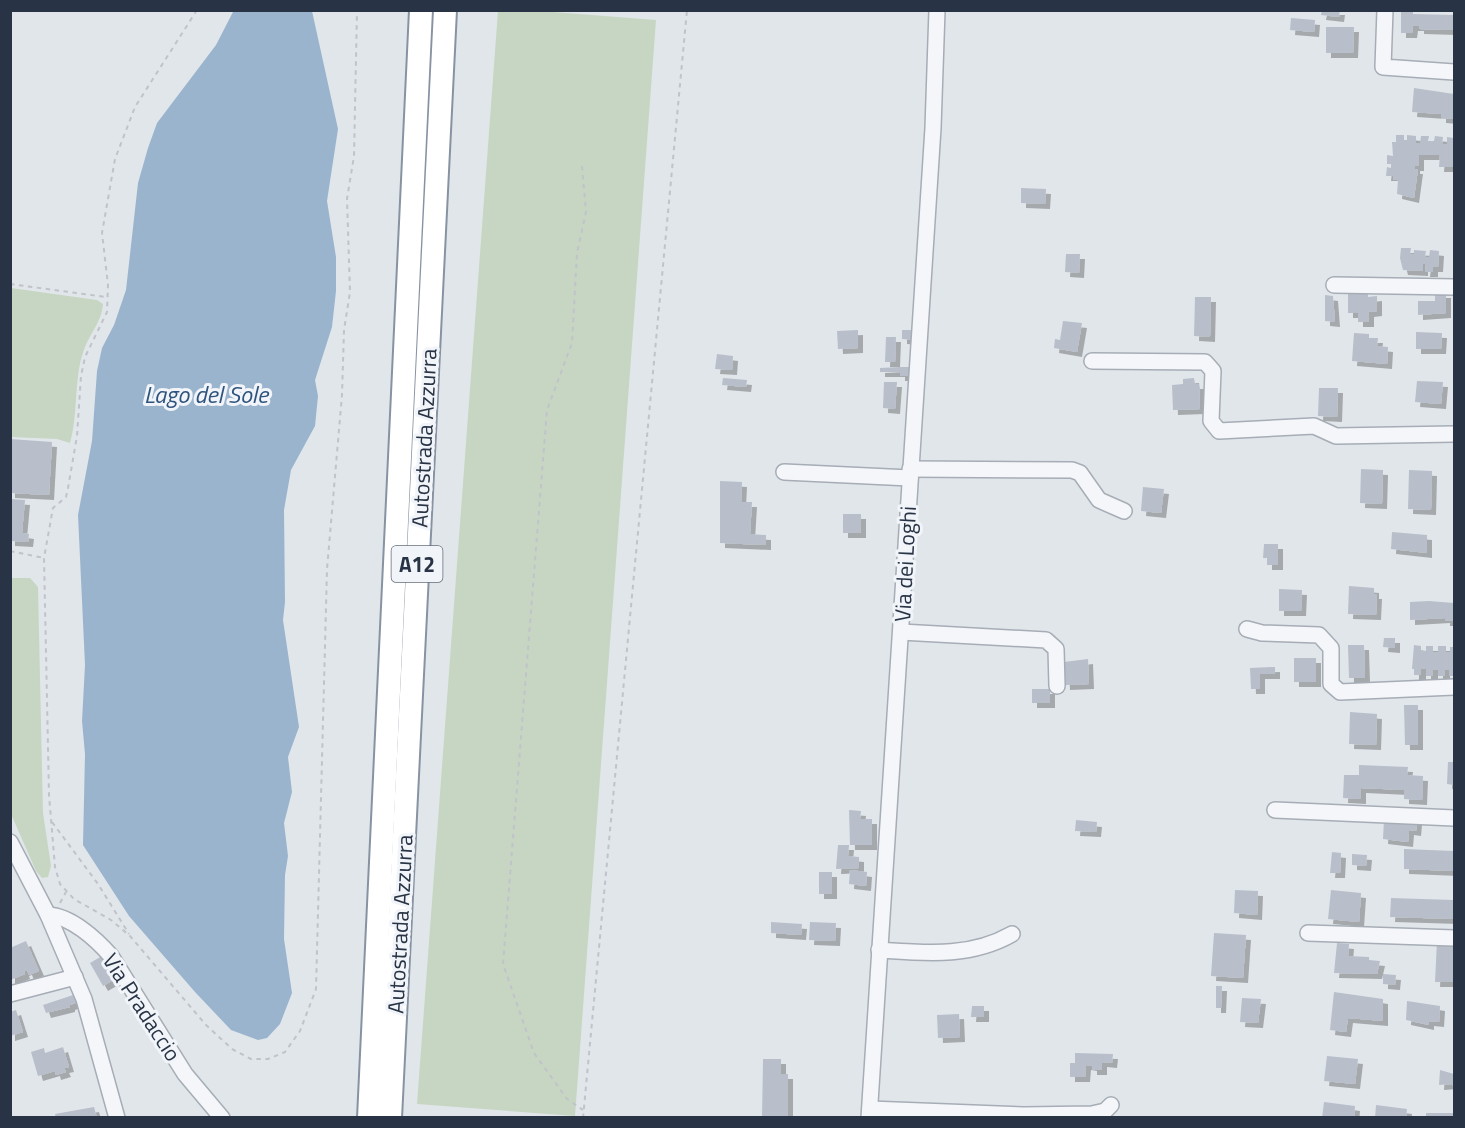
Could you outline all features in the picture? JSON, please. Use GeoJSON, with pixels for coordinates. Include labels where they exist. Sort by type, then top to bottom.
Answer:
{"type":"FeatureCollection","features":[{"type":"Feature","properties":{"kind":"highway","name":"Autostrada Azzurra"},"geometry":{"type":"LineString","coordinates":[[369,1118],[421,10]]}},
{"type":"Feature","properties":{"kind":"highway","name":"Autostrada Azzurra"},"geometry":{"type":"LineString","coordinates":[[390,1118],[445,10]]}},
{"type":"Feature","properties":{"kind":"street","name":"Via dei Loghi"},"geometry":{"type":"LineString","coordinates":[[869,1113],[933,129],[937,10]]}},
{"type":"Feature","properties":{"kind":"street"},"geometry":{"type":"LineString","coordinates":[[1385,10],[1383,67],[1455,72]]}},
{"type":"Feature","properties":{"kind":"street"},"geometry":{"type":"LineString","coordinates":[[1334,285],[1455,287]]}},
{"type":"Feature","properties":{"kind":"street"},"geometry":{"type":"LineString","coordinates":[[1092,361],[1201,362],[1208,364],[1213,375],[1211,421],[1219,431],[1314,426],[1336,436],[1455,434]]}},
{"type":"Feature","properties":{"kind":"street"},"geometry":{"type":"LineString","coordinates":[[784,472],[910,474],[1072,470],[1080,473],[1100,500],[1124,511]]}},
{"type":"Feature","properties":{"kind":"street"},"geometry":{"type":"LineString","coordinates":[[1247,629],[1262,633],[1318,635],[1332,648],[1331,684],[1340,692],[1455,687]]}},
{"type":"Feature","properties":{"kind":"street"},"geometry":{"type":"LineString","coordinates":[[901,632],[1046,640],[1056,649],[1057,686]]}},
{"type":"Feature","properties":{"kind":"street"},"geometry":{"type":"LineString","coordinates":[[1275,810],[1455,818]]}},
{"type":"Feature","properties":{"kind":"street","name":"Via Pradaccio"},"geometry":{"type":"LineString","coordinates":[[10,842],[48,915],[84,999],[117,1118]]}},
{"type":"Feature","properties":{"kind":"street","name":"Via Pradaccio"},"geometry":{"type":"LineString","coordinates":[[48,915],[59,916],[98,942],[111,956],[185,1074],[222,1118]]}},
{"type":"Feature","properties":{"kind":"street"},"geometry":{"type":"LineString","coordinates":[[1308,933],[1455,938]]}},
{"type":"Feature","properties":{"kind":"street"},"geometry":{"type":"LineString","coordinates":[[879,950],[963,953],[998,942],[1012,934]]}},
{"type":"Feature","properties":{"kind":"street"},"geometry":{"type":"LineString","coordinates":[[10,994],[75,977]]}},
{"type":"Feature","properties":{"kind":"street"},"geometry":{"type":"LineString","coordinates":[[869,1113],[1092,1114],[1105,1111],[1111,1105]]}},
{"type":"Feature","properties":{"kind":"path"},"geometry":{"type":"LineString","coordinates":[[130,936],[111,920],[66,892],[55,867],[51,821],[44,558],[53,508],[66,497],[68,488],[85,357],[107,312],[108,285],[102,233],[115,159],[135,107],[197,10]]}},
{"type":"Feature","properties":{"kind":"path"},"geometry":{"type":"LineString","coordinates":[[51,821],[98,884],[130,936],[193,1011],[232,1049],[251,1059],[268,1059],[285,1052],[300,1031],[316,988],[327,569],[342,395],[344,330],[350,292],[346,199],[354,156],[357,10]]}},
{"type":"Feature","properties":{"kind":"path"},"geometry":{"type":"LineString","coordinates":[[583,1118],[687,10]]}},
{"type":"Feature","properties":{"kind":"path"},"geometry":{"type":"LineString","coordinates":[[582,166],[586,212],[577,254],[572,343],[547,410],[503,964],[534,1053],[567,1099],[583,1110]]}},
{"type":"Feature","properties":{"kind":"path"},"geometry":{"type":"LineString","coordinates":[[10,285],[107,297]]}},
{"type":"Feature","properties":{"kind":"path"},"geometry":{"type":"LineString","coordinates":[[10,551],[44,558]]}},
{"type":"Feature","properties":{"kind":"green space"},"geometry":{"type":"Polygon","coordinates":[[[498,11],[540,11],[656,20],[575,1116],[417,1104],[498,11]]]}},
{"type":"Feature","properties":{"kind":"green space"},"geometry":{"type":"Polygon","coordinates":[[[11,288],[97,300],[103,304],[101,316],[81,358],[70,443],[57,439],[11,437],[11,288]]]}},
{"type":"Feature","properties":{"kind":"green space"},"geometry":{"type":"Polygon","coordinates":[[[10,578],[30,578],[38,587],[43,813],[51,866],[48,877],[42,878],[36,871],[11,814],[10,578]]]}},
{"type":"Feature","properties":{"kind":"water","name":"Lago del Sole"},"geometry":{"type":"Polygon","coordinates":[[[234,10],[312,11],[338,129],[327,201],[336,257],[336,291],[332,327],[315,380],[318,396],[315,426],[291,470],[284,510],[285,602],[283,620],[299,727],[288,757],[292,792],[284,823],[288,856],[285,875],[284,939],[292,993],[280,1024],[267,1038],[258,1040],[231,1030],[195,992],[129,916],[83,845],[85,754],[82,721],[85,665],[78,515],[92,441],[97,371],[102,348],[114,325],[126,290],[138,183],[157,123],[216,45],[234,10]]]}},
{"type":"Feature","properties":{"kind":"building"},"geometry":{"type":"Polygon","coordinates":[[[1322,10],[1340,10],[1339,17],[1321,15],[1322,10]]]}},
{"type":"Feature","properties":{"kind":"building"},"geometry":{"type":"Polygon","coordinates":[[[1401,11],[1413,11],[1413,14],[1454,15],[1454,28],[1452,30],[1419,29],[1419,26],[1413,26],[1412,33],[1401,33],[1401,11]]]}},
{"type":"Feature","properties":{"kind":"building"},"geometry":{"type":"Polygon","coordinates":[[[1291,18],[1315,20],[1314,32],[1290,30],[1291,18]]]}},
{"type":"Feature","properties":{"kind":"building"},"geometry":{"type":"Polygon","coordinates":[[[1326,27],[1354,27],[1353,53],[1326,53],[1326,27]]]}},
{"type":"Feature","properties":{"kind":"building"},"geometry":{"type":"Polygon","coordinates":[[[1414,88],[1454,94],[1454,119],[1441,118],[1441,114],[1412,112],[1414,88]]]}},
{"type":"Feature","properties":{"kind":"building"},"geometry":{"type":"Polygon","coordinates":[[[1396,135],[1404,135],[1404,140],[1407,140],[1407,135],[1416,136],[1416,143],[1420,143],[1421,136],[1429,136],[1428,141],[1434,141],[1435,136],[1443,137],[1442,144],[1447,144],[1447,137],[1454,138],[1454,167],[1439,167],[1440,155],[1419,155],[1419,166],[1415,166],[1415,169],[1418,169],[1414,198],[1397,194],[1398,180],[1393,180],[1393,176],[1386,176],[1387,167],[1391,168],[1391,164],[1387,164],[1387,155],[1393,156],[1392,142],[1396,142],[1396,135]]]}},
{"type":"Feature","properties":{"kind":"building"},"geometry":{"type":"Polygon","coordinates":[[[1021,188],[1046,189],[1045,204],[1021,203],[1021,188]]]}},
{"type":"Feature","properties":{"kind":"building"},"geometry":{"type":"Polygon","coordinates":[[[1401,248],[1411,248],[1410,254],[1414,255],[1414,250],[1426,251],[1425,257],[1429,257],[1430,250],[1439,251],[1438,267],[1433,267],[1433,272],[1425,272],[1426,264],[1423,264],[1423,271],[1403,270],[1400,258],[1401,248]]]}},
{"type":"Feature","properties":{"kind":"building"},"geometry":{"type":"Polygon","coordinates":[[[1066,254],[1080,254],[1079,273],[1065,272],[1066,254]]]}},
{"type":"Feature","properties":{"kind":"building"},"geometry":{"type":"Polygon","coordinates":[[[1368,293],[1368,297],[1377,296],[1377,311],[1369,312],[1369,322],[1358,322],[1358,313],[1348,313],[1348,294],[1368,293]]]}},
{"type":"Feature","properties":{"kind":"building"},"geometry":{"type":"Polygon","coordinates":[[[1435,293],[1446,293],[1446,313],[1418,315],[1418,301],[1435,301],[1435,293]]]}},
{"type":"Feature","properties":{"kind":"building"},"geometry":{"type":"Polygon","coordinates":[[[1325,295],[1333,296],[1335,322],[1325,321],[1325,295]]]}},
{"type":"Feature","properties":{"kind":"building"},"geometry":{"type":"Polygon","coordinates":[[[1195,297],[1211,297],[1210,337],[1194,336],[1195,297]]]}},
{"type":"Feature","properties":{"kind":"building"},"geometry":{"type":"Polygon","coordinates":[[[1063,321],[1082,323],[1077,352],[1054,348],[1055,339],[1060,340],[1063,321]]]}},
{"type":"Feature","properties":{"kind":"building"},"geometry":{"type":"Polygon","coordinates":[[[858,330],[858,348],[838,349],[837,331],[858,330]]]}},
{"type":"Feature","properties":{"kind":"building"},"geometry":{"type":"Polygon","coordinates":[[[902,330],[914,330],[913,340],[902,339],[902,330]]]}},
{"type":"Feature","properties":{"kind":"building"},"geometry":{"type":"Polygon","coordinates":[[[1416,332],[1442,333],[1441,349],[1416,349],[1416,332]]]}},
{"type":"Feature","properties":{"kind":"building"},"geometry":{"type":"Polygon","coordinates":[[[1354,333],[1369,334],[1369,338],[1378,338],[1377,346],[1388,347],[1387,364],[1352,361],[1354,333]]]}},
{"type":"Feature","properties":{"kind":"building"},"geometry":{"type":"Polygon","coordinates":[[[886,337],[896,337],[895,362],[885,362],[886,337]]]}},
{"type":"Feature","properties":{"kind":"building"},"geometry":{"type":"Polygon","coordinates":[[[717,354],[733,356],[732,370],[715,369],[717,354]]]}},
{"type":"Feature","properties":{"kind":"building"},"geometry":{"type":"Polygon","coordinates":[[[911,367],[910,376],[900,376],[900,372],[880,372],[880,368],[911,367]]]}},
{"type":"Feature","properties":{"kind":"building"},"geometry":{"type":"Polygon","coordinates":[[[723,378],[747,380],[746,387],[722,385],[723,378]]]}},
{"type":"Feature","properties":{"kind":"building"},"geometry":{"type":"Polygon","coordinates":[[[1194,378],[1195,384],[1199,384],[1200,409],[1173,410],[1172,385],[1183,384],[1183,379],[1194,378]]]}},
{"type":"Feature","properties":{"kind":"building"},"geometry":{"type":"Polygon","coordinates":[[[1417,381],[1443,382],[1441,404],[1415,402],[1417,381]]]}},
{"type":"Feature","properties":{"kind":"building"},"geometry":{"type":"Polygon","coordinates":[[[884,382],[897,382],[895,409],[883,408],[884,382]]]}},
{"type":"Feature","properties":{"kind":"building"},"geometry":{"type":"Polygon","coordinates":[[[1319,388],[1338,388],[1337,417],[1318,416],[1319,388]]]}},
{"type":"Feature","properties":{"kind":"building"},"geometry":{"type":"Polygon","coordinates":[[[10,439],[52,442],[49,495],[10,493],[10,439]]]}},
{"type":"Feature","properties":{"kind":"building"},"geometry":{"type":"Polygon","coordinates":[[[1361,469],[1383,470],[1382,504],[1360,503],[1361,469]]]}},
{"type":"Feature","properties":{"kind":"building"},"geometry":{"type":"Polygon","coordinates":[[[1409,470],[1432,471],[1431,510],[1408,509],[1409,470]]]}},
{"type":"Feature","properties":{"kind":"building"},"geometry":{"type":"Polygon","coordinates":[[[720,481],[742,482],[741,502],[752,502],[750,534],[766,535],[766,545],[720,543],[720,481]]]}},
{"type":"Feature","properties":{"kind":"building"},"geometry":{"type":"Polygon","coordinates":[[[1143,487],[1164,489],[1161,513],[1141,511],[1143,487]]]}},
{"type":"Feature","properties":{"kind":"building"},"geometry":{"type":"Polygon","coordinates":[[[10,499],[25,500],[22,533],[29,534],[28,542],[10,541],[10,499]]]}},
{"type":"Feature","properties":{"kind":"building"},"geometry":{"type":"Polygon","coordinates":[[[843,514],[861,514],[861,533],[843,533],[843,514]]]}},
{"type":"Feature","properties":{"kind":"building"},"geometry":{"type":"Polygon","coordinates":[[[1392,532],[1427,535],[1427,553],[1391,549],[1392,532]]]}},
{"type":"Feature","properties":{"kind":"building"},"geometry":{"type":"Polygon","coordinates":[[[1264,544],[1278,544],[1278,565],[1267,565],[1267,558],[1263,558],[1264,544]]]}},
{"type":"Feature","properties":{"kind":"building"},"geometry":{"type":"Polygon","coordinates":[[[1349,586],[1374,588],[1374,594],[1377,594],[1376,615],[1348,614],[1349,586]]]}},
{"type":"Feature","properties":{"kind":"building"},"geometry":{"type":"Polygon","coordinates":[[[1279,589],[1302,590],[1301,611],[1279,611],[1279,589]]]}},
{"type":"Feature","properties":{"kind":"building"},"geometry":{"type":"Polygon","coordinates":[[[1410,602],[1454,603],[1454,621],[1445,621],[1445,618],[1410,620],[1410,602]]]}},
{"type":"Feature","properties":{"kind":"building"},"geometry":{"type":"Polygon","coordinates":[[[1384,638],[1395,638],[1395,648],[1383,647],[1384,638]]]}},
{"type":"Feature","properties":{"kind":"building"},"geometry":{"type":"Polygon","coordinates":[[[1348,645],[1364,645],[1365,678],[1349,678],[1348,645]]]}},
{"type":"Feature","properties":{"kind":"building"},"geometry":{"type":"Polygon","coordinates":[[[1414,645],[1421,646],[1421,651],[1426,651],[1426,646],[1433,646],[1433,652],[1438,652],[1438,646],[1446,646],[1446,652],[1450,652],[1450,647],[1454,647],[1454,676],[1449,676],[1449,670],[1445,670],[1445,676],[1438,676],[1438,670],[1433,669],[1433,676],[1426,676],[1426,669],[1421,669],[1421,675],[1414,675],[1414,669],[1412,669],[1414,645]]]}},
{"type":"Feature","properties":{"kind":"building"},"geometry":{"type":"Polygon","coordinates":[[[1294,658],[1316,658],[1316,682],[1294,682],[1294,658]]]}},
{"type":"Feature","properties":{"kind":"building"},"geometry":{"type":"Polygon","coordinates":[[[1088,659],[1089,684],[1065,685],[1064,662],[1088,659]]]}},
{"type":"Feature","properties":{"kind":"building"},"geometry":{"type":"Polygon","coordinates":[[[1275,667],[1275,674],[1260,674],[1260,689],[1251,689],[1250,668],[1275,667]]]}},
{"type":"Feature","properties":{"kind":"building"},"geometry":{"type":"Polygon","coordinates":[[[1032,689],[1050,689],[1050,703],[1032,703],[1032,689]]]}},
{"type":"Feature","properties":{"kind":"building"},"geometry":{"type":"Polygon","coordinates":[[[1404,705],[1418,705],[1418,745],[1405,745],[1404,705]]]}},
{"type":"Feature","properties":{"kind":"building"},"geometry":{"type":"Polygon","coordinates":[[[1350,712],[1377,714],[1376,745],[1349,744],[1350,712]]]}},
{"type":"Feature","properties":{"kind":"building"},"geometry":{"type":"Polygon","coordinates":[[[1448,762],[1454,762],[1454,785],[1447,784],[1448,762]]]}},
{"type":"Feature","properties":{"kind":"building"},"geometry":{"type":"Polygon","coordinates":[[[1359,765],[1408,767],[1407,775],[1423,776],[1422,800],[1404,799],[1404,790],[1361,788],[1361,799],[1343,798],[1344,775],[1359,775],[1359,765]]]}},
{"type":"Feature","properties":{"kind":"building"},"geometry":{"type":"Polygon","coordinates":[[[849,810],[861,811],[860,819],[872,819],[872,845],[850,845],[849,810]]]}},
{"type":"Feature","properties":{"kind":"building"},"geometry":{"type":"Polygon","coordinates":[[[1384,819],[1417,820],[1416,831],[1409,830],[1408,842],[1383,839],[1384,819]]]}},
{"type":"Feature","properties":{"kind":"building"},"geometry":{"type":"Polygon","coordinates":[[[1076,820],[1097,822],[1096,832],[1075,831],[1076,820]]]}},
{"type":"Feature","properties":{"kind":"building"},"geometry":{"type":"Polygon","coordinates":[[[838,845],[849,845],[848,856],[859,857],[859,868],[836,869],[838,845]]]}},
{"type":"Feature","properties":{"kind":"building"},"geometry":{"type":"Polygon","coordinates":[[[1404,849],[1454,851],[1454,871],[1404,869],[1404,849]]]}},
{"type":"Feature","properties":{"kind":"building"},"geometry":{"type":"Polygon","coordinates":[[[1332,852],[1341,853],[1340,873],[1330,873],[1332,852]]]}},
{"type":"Feature","properties":{"kind":"building"},"geometry":{"type":"Polygon","coordinates":[[[1352,854],[1367,855],[1366,866],[1352,865],[1352,854]]]}},
{"type":"Feature","properties":{"kind":"building"},"geometry":{"type":"Polygon","coordinates":[[[850,870],[867,872],[866,886],[849,884],[850,870]]]}},
{"type":"Feature","properties":{"kind":"building"},"geometry":{"type":"Polygon","coordinates":[[[819,872],[832,872],[832,894],[819,894],[819,872]]]}},
{"type":"Feature","properties":{"kind":"building"},"geometry":{"type":"Polygon","coordinates":[[[1235,890],[1258,891],[1257,915],[1234,913],[1235,890]]]}},
{"type":"Feature","properties":{"kind":"building"},"geometry":{"type":"Polygon","coordinates":[[[1331,890],[1361,893],[1359,922],[1328,919],[1331,890]]]}},
{"type":"Feature","properties":{"kind":"building"},"geometry":{"type":"Polygon","coordinates":[[[1391,898],[1454,900],[1454,919],[1390,917],[1391,898]]]}},
{"type":"Feature","properties":{"kind":"building"},"geometry":{"type":"Polygon","coordinates":[[[771,922],[802,924],[801,935],[771,933],[771,922]]]}},
{"type":"Feature","properties":{"kind":"building"},"geometry":{"type":"Polygon","coordinates":[[[810,922],[836,923],[835,941],[809,940],[810,922]]]}},
{"type":"Feature","properties":{"kind":"building"},"geometry":{"type":"Polygon","coordinates":[[[1214,933],[1246,935],[1243,978],[1211,976],[1214,933]]]}},
{"type":"Feature","properties":{"kind":"building"},"geometry":{"type":"Polygon","coordinates":[[[26,941],[39,971],[29,975],[27,970],[24,971],[25,974],[10,980],[10,948],[26,941]]]}},
{"type":"Feature","properties":{"kind":"building"},"geometry":{"type":"Polygon","coordinates":[[[1437,941],[1454,943],[1454,982],[1435,982],[1437,941]]]}},
{"type":"Feature","properties":{"kind":"building"},"geometry":{"type":"Polygon","coordinates":[[[1337,943],[1349,944],[1348,956],[1369,957],[1369,960],[1380,961],[1377,974],[1334,973],[1337,943]]]}},
{"type":"Feature","properties":{"kind":"building"},"geometry":{"type":"Polygon","coordinates":[[[102,956],[115,979],[103,986],[90,963],[102,956]]]}},
{"type":"Feature","properties":{"kind":"building"},"geometry":{"type":"Polygon","coordinates":[[[1383,974],[1396,975],[1395,985],[1383,984],[1383,974]]]}},
{"type":"Feature","properties":{"kind":"building"},"geometry":{"type":"Polygon","coordinates":[[[1216,986],[1222,986],[1221,1008],[1216,1008],[1216,986]]]}},
{"type":"Feature","properties":{"kind":"building"},"geometry":{"type":"Polygon","coordinates":[[[1334,992],[1383,999],[1383,1021],[1348,1018],[1346,1032],[1330,1030],[1334,992]]]}},
{"type":"Feature","properties":{"kind":"building"},"geometry":{"type":"Polygon","coordinates":[[[76,994],[78,1002],[70,1007],[46,1013],[43,1005],[76,994]]]}},
{"type":"Feature","properties":{"kind":"building"},"geometry":{"type":"Polygon","coordinates":[[[1242,998],[1261,999],[1258,1023],[1240,1022],[1242,998]]]}},
{"type":"Feature","properties":{"kind":"building"},"geometry":{"type":"Polygon","coordinates":[[[1407,1001],[1440,1006],[1439,1022],[1429,1021],[1429,1025],[1406,1020],[1407,1001]]]}},
{"type":"Feature","properties":{"kind":"building"},"geometry":{"type":"Polygon","coordinates":[[[972,1006],[984,1006],[984,1017],[971,1017],[972,1006]]]}},
{"type":"Feature","properties":{"kind":"building"},"geometry":{"type":"Polygon","coordinates":[[[16,1010],[23,1032],[10,1036],[10,1012],[16,1010]]]}},
{"type":"Feature","properties":{"kind":"building"},"geometry":{"type":"Polygon","coordinates":[[[959,1014],[960,1037],[938,1038],[937,1015],[959,1014]]]}},
{"type":"Feature","properties":{"kind":"building"},"geometry":{"type":"Polygon","coordinates":[[[63,1047],[69,1067],[64,1068],[66,1072],[56,1075],[55,1071],[38,1076],[31,1052],[44,1048],[45,1053],[63,1047]]]}},
{"type":"Feature","properties":{"kind":"building"},"geometry":{"type":"Polygon","coordinates":[[[1075,1053],[1113,1054],[1112,1063],[1102,1062],[1102,1070],[1092,1070],[1092,1066],[1086,1065],[1085,1077],[1070,1077],[1070,1063],[1075,1063],[1075,1053]]]}},
{"type":"Feature","properties":{"kind":"building"},"geometry":{"type":"Polygon","coordinates":[[[1327,1056],[1358,1059],[1355,1084],[1324,1081],[1327,1056]]]}},
{"type":"Feature","properties":{"kind":"building"},"geometry":{"type":"Polygon","coordinates":[[[763,1059],[781,1059],[781,1074],[788,1074],[788,1118],[762,1118],[763,1059]]]}},
{"type":"Feature","properties":{"kind":"building"},"geometry":{"type":"Polygon","coordinates":[[[1440,1070],[1454,1074],[1454,1087],[1452,1084],[1439,1085],[1440,1070]]]}},
{"type":"Feature","properties":{"kind":"building"},"geometry":{"type":"Polygon","coordinates":[[[1324,1102],[1355,1106],[1354,1118],[1322,1118],[1324,1102]]]}},
{"type":"Feature","properties":{"kind":"building"},"geometry":{"type":"Polygon","coordinates":[[[1376,1105],[1407,1109],[1406,1118],[1375,1118],[1376,1105]]]}},
{"type":"Feature","properties":{"kind":"building"},"geometry":{"type":"Polygon","coordinates":[[[94,1107],[97,1118],[56,1118],[55,1114],[94,1107]]]}},
{"type":"Feature","properties":{"kind":"building"},"geometry":{"type":"Polygon","coordinates":[[[1426,1113],[1454,1113],[1454,1118],[1426,1118],[1426,1113]]]}}]}
